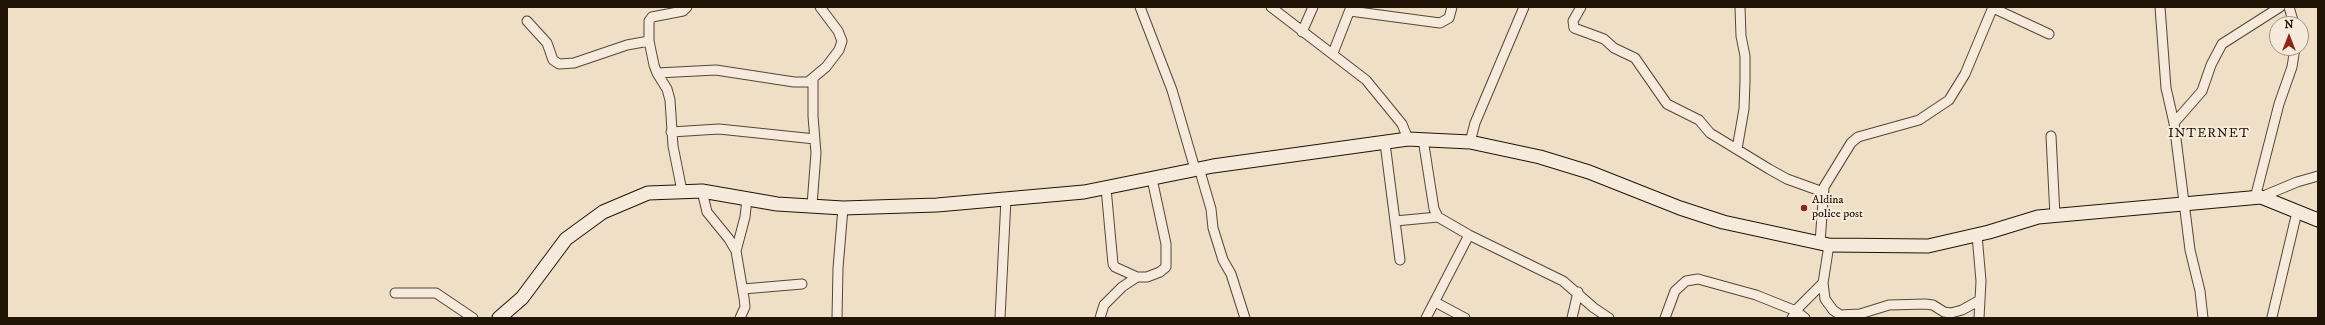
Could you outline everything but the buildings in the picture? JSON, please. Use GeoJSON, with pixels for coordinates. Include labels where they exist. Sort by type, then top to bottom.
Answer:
{"type":"FeatureCollection","features":[{"type":"Feature","properties":{"kind":"street"},"geometry":{"type":"LineString","coordinates":[[682,190],[672,132],[669,94],[656,73],[649,41],[649,21],[651,17],[683,11],[688,7]]}},
{"type":"Feature","properties":{"kind":"street"},"geometry":{"type":"LineString","coordinates":[[656,73],[716,70],[801,83],[813,79],[834,56],[842,41],[838,31],[820,7]]}},
{"type":"Feature","properties":{"kind":"street"},"geometry":{"type":"LineString","coordinates":[[1140,7],[1172,90],[1211,210],[1213,228],[1223,260],[1231,274],[1245,318]]}},
{"type":"Feature","properties":{"kind":"street"},"geometry":{"type":"LineString","coordinates":[[1271,7],[1302,32],[1333,53],[1373,87],[1402,124],[1408,139]]}},
{"type":"Feature","properties":{"kind":"street"},"geometry":{"type":"LineString","coordinates":[[1302,32],[1313,7]]}},
{"type":"Feature","properties":{"kind":"street"},"geometry":{"type":"LineString","coordinates":[[1333,53],[1350,9],[1440,23],[1449,18],[1452,7]]}},
{"type":"Feature","properties":{"kind":"street"},"geometry":{"type":"LineString","coordinates":[[1470,142],[1475,123],[1524,7]]}},
{"type":"Feature","properties":{"kind":"street"},"geometry":{"type":"LineString","coordinates":[[1581,7],[1572,24],[1575,30],[1604,39],[1614,48],[1635,58],[1667,104],[1699,120],[1710,132],[1787,179],[1823,192]]}},
{"type":"Feature","properties":{"kind":"street"},"geometry":{"type":"LineString","coordinates":[[1737,149],[1744,109],[1745,81],[1745,56],[1741,36],[1740,7]]}},
{"type":"Feature","properties":{"kind":"street"},"geometry":{"type":"LineString","coordinates":[[2160,7],[2166,88],[2174,123],[2190,250],[2200,291],[2203,318]]}},
{"type":"Feature","properties":{"kind":"street"},"geometry":{"type":"LineString","coordinates":[[2174,123],[2202,91],[2211,65],[2222,44],[2280,7]]}},
{"type":"Feature","properties":{"kind":"street"},"geometry":{"type":"LineString","coordinates":[[1980,300],[1962,310],[1952,313],[1944,312],[1933,305],[1889,304],[1860,314],[1839,316],[1828,306],[1823,283],[1823,192],[1829,177],[1854,140],[1919,120],[1949,100],[1965,74],[1993,8],[2049,34]]}},
{"type":"Feature","properties":{"kind":"street"},"geometry":{"type":"LineString","coordinates":[[527,21],[547,43],[553,60],[559,64],[574,63],[626,46],[649,41]]}},
{"type":"Feature","properties":{"kind":"street"},"geometry":{"type":"LineString","coordinates":[[2258,197],[2279,104],[2292,67],[2294,56]]}},
{"type":"Feature","properties":{"kind":"street"},"geometry":{"type":"LineString","coordinates":[[812,205],[816,153],[813,116],[813,79]]}},
{"type":"Feature","properties":{"kind":"street"},"geometry":{"type":"LineString","coordinates":[[672,132],[719,129],[815,139]]}},
{"type":"Feature","properties":{"kind":"street"},"geometry":{"type":"LineString","coordinates":[[2051,136],[2055,216]]}},
{"type":"Feature","properties":{"kind":"street"},"geometry":{"type":"LineString","coordinates":[[499,318],[522,298],[561,244],[598,215],[642,195],[682,190],[702,191],[777,204],[843,208],[937,205],[1106,188],[1197,169],[1408,139],[1423,139],[1470,142],[1563,164],[1723,222],[1824,244],[1920,246],[1977,235],[2027,219],[2258,197],[2297,182],[2318,176]]}},
{"type":"Feature","properties":{"kind":"street"},"geometry":{"type":"LineString","coordinates":[[1423,139],[1434,210],[1438,217],[1468,235],[1548,272],[1578,292],[1594,308],[1609,318]]}},
{"type":"Feature","properties":{"kind":"street"},"geometry":{"type":"LineString","coordinates":[[1385,143],[1400,260]]}},
{"type":"Feature","properties":{"kind":"street"},"geometry":{"type":"LineString","coordinates":[[1106,188],[1112,264],[1115,267],[1137,277],[1146,277],[1160,272],[1167,264],[1166,244],[1152,179]]}},
{"type":"Feature","properties":{"kind":"street"},"geometry":{"type":"LineString","coordinates":[[702,191],[707,212],[725,233],[736,251],[745,307],[740,318]]}},
{"type":"Feature","properties":{"kind":"street"},"geometry":{"type":"LineString","coordinates":[[2258,197],[2318,220]]}},
{"type":"Feature","properties":{"kind":"street"},"geometry":{"type":"LineString","coordinates":[[736,251],[747,199]]}},
{"type":"Feature","properties":{"kind":"street"},"geometry":{"type":"LineString","coordinates":[[1000,318],[1006,199]]}},
{"type":"Feature","properties":{"kind":"street"},"geometry":{"type":"LineString","coordinates":[[837,318],[838,268],[843,208]]}},
{"type":"Feature","properties":{"kind":"street"},"geometry":{"type":"LineString","coordinates":[[2272,317],[2297,212]]}},
{"type":"Feature","properties":{"kind":"street"},"geometry":{"type":"LineString","coordinates":[[1395,221],[1438,217]]}},
{"type":"Feature","properties":{"kind":"street"},"geometry":{"type":"LineString","coordinates":[[1426,318],[1468,235]]}},
{"type":"Feature","properties":{"kind":"street"},"geometry":{"type":"LineString","coordinates":[[1977,235],[1980,262],[1979,318]]}},
{"type":"Feature","properties":{"kind":"street"},"geometry":{"type":"LineString","coordinates":[[1100,318],[1104,305],[1122,287],[1137,277]]}},
{"type":"Feature","properties":{"kind":"street"},"geometry":{"type":"LineString","coordinates":[[1665,318],[1675,291],[1686,281],[1698,279],[1756,295],[1805,318]]}},
{"type":"Feature","properties":{"kind":"street"},"geometry":{"type":"LineString","coordinates":[[1794,314],[1823,283]]}},
{"type":"Feature","properties":{"kind":"street"},"geometry":{"type":"LineString","coordinates":[[743,289],[802,284]]}},
{"type":"Feature","properties":{"kind":"street"},"geometry":{"type":"LineString","coordinates":[[1572,318],[1578,292]]}},
{"type":"Feature","properties":{"kind":"street"},"geometry":{"type":"LineString","coordinates":[[395,293],[436,293],[473,318]]}},
{"type":"Feature","properties":{"kind":"street"},"geometry":{"type":"LineString","coordinates":[[1435,302],[1465,318]]}},
{"type":"Feature","properties":{"kind":"place","name":"Aldina police post"},"geometry":{"type":"Point","coordinates":[1804,208]}},
{"type":"Feature","properties":{"kind":"district","name":"INTERNET"},"geometry":{"type":"Point","coordinates":[2209,134]}}]}
